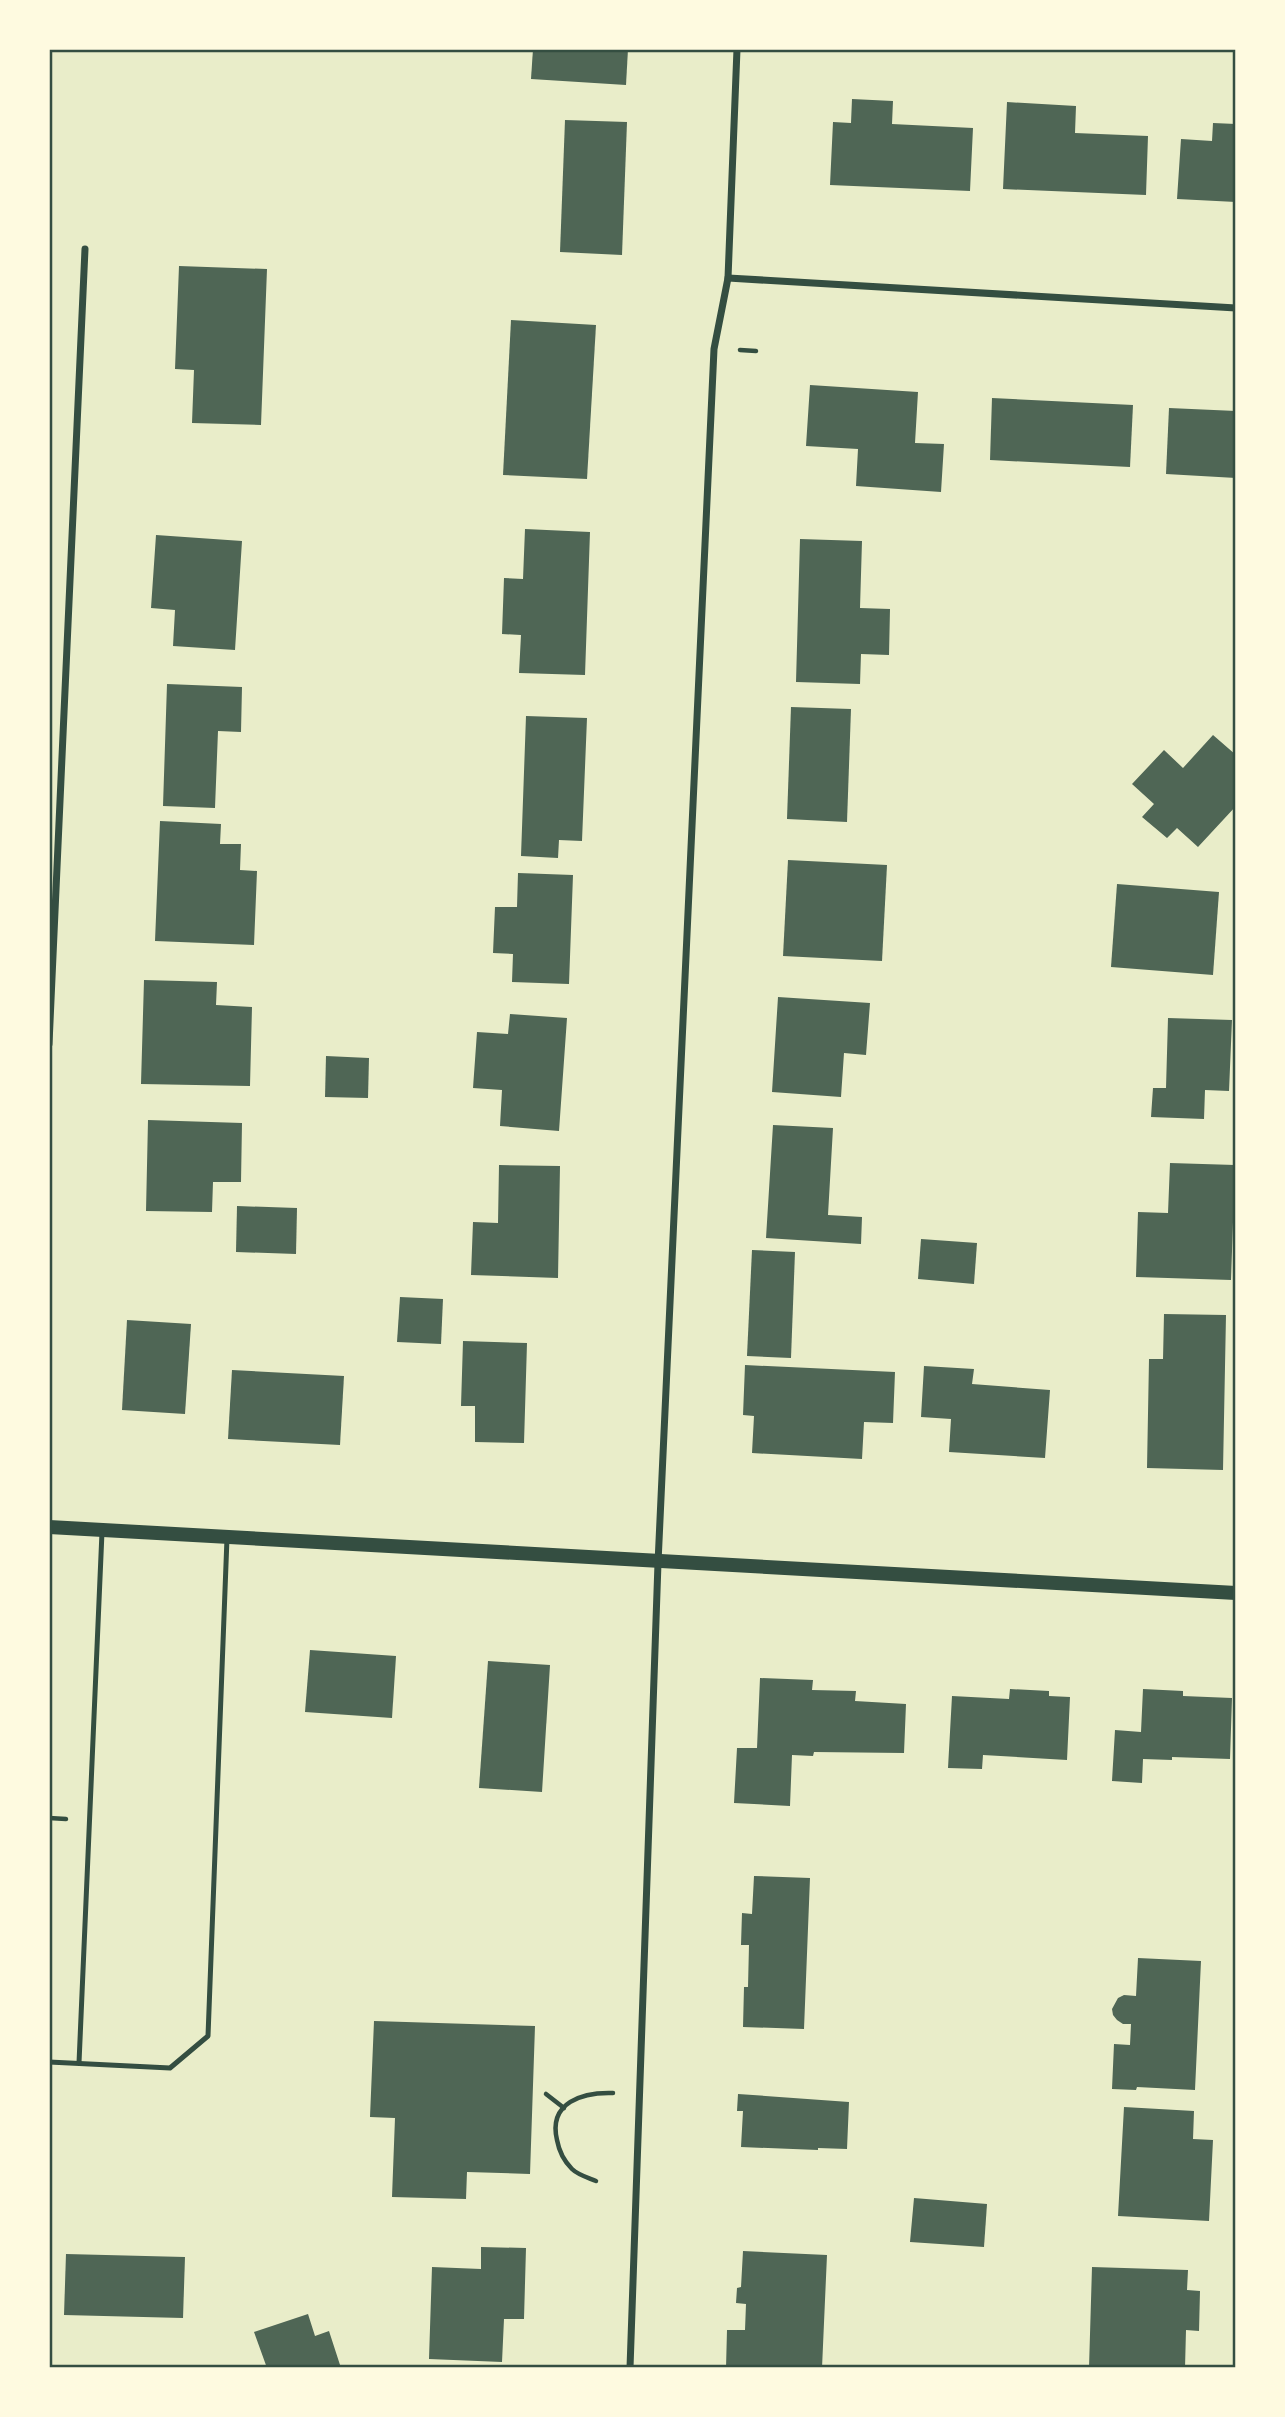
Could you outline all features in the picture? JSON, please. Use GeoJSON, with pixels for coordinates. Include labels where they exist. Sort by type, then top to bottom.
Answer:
{"type":"FeatureCollection","features":[{"type":"Feature","properties":{"kind":"main road"},"geometry":{"type":"LineString","coordinates":[[49,1527],[658,1563],[1236,1593]]}},
{"type":"Feature","properties":{"kind":"street"},"geometry":{"type":"LineString","coordinates":[[630,2368],[658,1563],[713,349],[728,278],[737,49]]}},
{"type":"Feature","properties":{"kind":"street"},"geometry":{"type":"LineString","coordinates":[[49,1044],[85,249]]}},
{"type":"Feature","properties":{"kind":"street"},"geometry":{"type":"LineString","coordinates":[[728,278],[1236,308]]}},
{"type":"Feature","properties":{"kind":"lane"},"geometry":{"type":"LineString","coordinates":[[79,2063],[102,1531]]}},
{"type":"Feature","properties":{"kind":"lane"},"geometry":{"type":"LineString","coordinates":[[49,2062],[170,2068],[208,2036],[227,1538]]}},
{"type":"Feature","properties":{"kind":"path"},"geometry":{"type":"LineString","coordinates":[[546,2094],[552,2096],[564,2108]]}},
{"type":"Feature","properties":{"kind":"path"},"geometry":{"type":"LineString","coordinates":[[596,2181],[573,2171],[560,2154],[555,2124],[567,2103],[582,2095],[640,2094]]}},
{"type":"Feature","properties":{"kind":"building"},"geometry":{"type":"Polygon","coordinates":[[[533,49],[628,49],[626,85],[531,79],[533,49]]]}},
{"type":"Feature","properties":{"kind":"building"},"geometry":{"type":"Polygon","coordinates":[[[852,99],[893,101],[892,124],[973,128],[970,191],[830,185],[833,122],[851,123],[852,99]]]}},
{"type":"Feature","properties":{"kind":"building"},"geometry":{"type":"Polygon","coordinates":[[[1007,102],[1076,106],[1075,133],[1148,136],[1146,195],[1003,189],[1007,102]]]}},
{"type":"Feature","properties":{"kind":"building"},"geometry":{"type":"Polygon","coordinates":[[[565,120],[627,122],[622,255],[560,252],[565,120]]]}},
{"type":"Feature","properties":{"kind":"building"},"geometry":{"type":"Polygon","coordinates":[[[1213,123],[1236,124],[1236,202],[1177,199],[1181,139],[1212,141],[1213,123]]]}},
{"type":"Feature","properties":{"kind":"building"},"geometry":{"type":"Polygon","coordinates":[[[179,266],[267,269],[261,425],[192,423],[194,370],[175,369],[179,266]]]}},
{"type":"Feature","properties":{"kind":"building"},"geometry":{"type":"Polygon","coordinates":[[[511,320],[596,325],[587,479],[503,475],[511,320]]]}},
{"type":"Feature","properties":{"kind":"building"},"geometry":{"type":"Polygon","coordinates":[[[810,385],[918,392],[915,443],[944,444],[941,492],[856,486],[858,449],[806,446],[810,385]]]}},
{"type":"Feature","properties":{"kind":"building"},"geometry":{"type":"Polygon","coordinates":[[[992,398],[1133,405],[1130,467],[990,460],[992,398]]]}},
{"type":"Feature","properties":{"kind":"building"},"geometry":{"type":"Polygon","coordinates":[[[1169,408],[1236,411],[1236,478],[1166,474],[1169,408]]]}},
{"type":"Feature","properties":{"kind":"building"},"geometry":{"type":"Polygon","coordinates":[[[525,529],[590,532],[585,675],[519,673],[521,635],[502,634],[504,578],[523,579],[525,529]]]}},
{"type":"Feature","properties":{"kind":"building"},"geometry":{"type":"Polygon","coordinates":[[[156,535],[242,541],[235,650],[173,646],[175,610],[151,608],[156,535]]]}},
{"type":"Feature","properties":{"kind":"building"},"geometry":{"type":"Polygon","coordinates":[[[800,539],[862,541],[860,608],[890,609],[889,655],[861,654],[860,684],[796,682],[800,539]]]}},
{"type":"Feature","properties":{"kind":"building"},"geometry":{"type":"Polygon","coordinates":[[[167,684],[242,687],[241,732],[218,731],[215,808],[163,806],[167,684]]]}},
{"type":"Feature","properties":{"kind":"building"},"geometry":{"type":"Polygon","coordinates":[[[791,707],[851,709],[847,822],[787,819],[791,707]]]}},
{"type":"Feature","properties":{"kind":"building"},"geometry":{"type":"Polygon","coordinates":[[[526,716],[587,718],[582,841],[559,840],[558,858],[521,856],[526,716]]]}},
{"type":"Feature","properties":{"kind":"building"},"geometry":{"type":"Polygon","coordinates":[[[1213,735],[1236,755],[1236,806],[1198,847],[1177,828],[1167,838],[1142,817],[1154,804],[1132,784],[1164,750],[1183,768],[1213,735]]]}},
{"type":"Feature","properties":{"kind":"building"},"geometry":{"type":"Polygon","coordinates":[[[160,821],[221,824],[220,844],[241,844],[240,870],[257,871],[254,945],[155,941],[160,821]]]}},
{"type":"Feature","properties":{"kind":"building"},"geometry":{"type":"Polygon","coordinates":[[[788,860],[887,865],[882,961],[783,956],[788,860]]]}},
{"type":"Feature","properties":{"kind":"building"},"geometry":{"type":"Polygon","coordinates":[[[518,873],[573,875],[569,984],[512,982],[513,954],[493,953],[495,907],[517,907],[518,873]]]}},
{"type":"Feature","properties":{"kind":"building"},"geometry":{"type":"Polygon","coordinates":[[[1117,884],[1219,892],[1213,975],[1111,967],[1117,884]]]}},
{"type":"Feature","properties":{"kind":"building"},"geometry":{"type":"Polygon","coordinates":[[[144,980],[217,982],[216,1005],[252,1007],[250,1086],[141,1084],[144,980]]]}},
{"type":"Feature","properties":{"kind":"building"},"geometry":{"type":"Polygon","coordinates":[[[778,997],[870,1003],[866,1055],[844,1053],[841,1097],[772,1092],[778,997]]]}},
{"type":"Feature","properties":{"kind":"building"},"geometry":{"type":"Polygon","coordinates":[[[510,1014],[567,1018],[559,1131],[500,1126],[502,1090],[473,1088],[477,1032],[508,1034],[510,1014]]]}},
{"type":"Feature","properties":{"kind":"building"},"geometry":{"type":"Polygon","coordinates":[[[1168,1018],[1232,1020],[1229,1091],[1205,1090],[1204,1119],[1151,1117],[1153,1088],[1166,1088],[1168,1018]]]}},
{"type":"Feature","properties":{"kind":"building"},"geometry":{"type":"Polygon","coordinates":[[[326,1056],[369,1058],[368,1098],[325,1097],[326,1056]]]}},
{"type":"Feature","properties":{"kind":"building"},"geometry":{"type":"Polygon","coordinates":[[[148,1120],[242,1123],[241,1182],[213,1182],[212,1212],[146,1211],[148,1120]]]}},
{"type":"Feature","properties":{"kind":"building"},"geometry":{"type":"Polygon","coordinates":[[[773,1125],[833,1128],[828,1215],[862,1217],[861,1244],[766,1238],[773,1125]]]}},
{"type":"Feature","properties":{"kind":"building"},"geometry":{"type":"Polygon","coordinates":[[[1170,1163],[1235,1165],[1231,1280],[1136,1277],[1138,1212],[1168,1213],[1170,1163]]]}},
{"type":"Feature","properties":{"kind":"building"},"geometry":{"type":"Polygon","coordinates":[[[499,1165],[560,1166],[558,1278],[471,1275],[473,1222],[498,1223],[499,1165]]]}},
{"type":"Feature","properties":{"kind":"building"},"geometry":{"type":"Polygon","coordinates":[[[237,1206],[297,1208],[296,1254],[236,1252],[237,1206]]]}},
{"type":"Feature","properties":{"kind":"building"},"geometry":{"type":"Polygon","coordinates":[[[921,1239],[977,1243],[974,1284],[918,1279],[921,1239]]]}},
{"type":"Feature","properties":{"kind":"building"},"geometry":{"type":"Polygon","coordinates":[[[752,1250],[795,1252],[791,1358],[747,1356],[752,1250]]]}},
{"type":"Feature","properties":{"kind":"building"},"geometry":{"type":"Polygon","coordinates":[[[400,1297],[443,1299],[441,1344],[397,1342],[400,1297]]]}},
{"type":"Feature","properties":{"kind":"building"},"geometry":{"type":"Polygon","coordinates":[[[1164,1314],[1226,1315],[1223,1470],[1147,1468],[1149,1359],[1163,1359],[1164,1314]]]}},
{"type":"Feature","properties":{"kind":"building"},"geometry":{"type":"Polygon","coordinates":[[[127,1320],[191,1324],[185,1414],[122,1410],[127,1320]]]}},
{"type":"Feature","properties":{"kind":"building"},"geometry":{"type":"Polygon","coordinates":[[[463,1341],[527,1343],[524,1443],[475,1442],[475,1406],[461,1406],[463,1341]]]}},
{"type":"Feature","properties":{"kind":"building"},"geometry":{"type":"Polygon","coordinates":[[[745,1365],[895,1372],[893,1423],[864,1422],[862,1459],[752,1453],[754,1416],[743,1415],[745,1365]]]}},
{"type":"Feature","properties":{"kind":"building"},"geometry":{"type":"Polygon","coordinates":[[[924,1366],[974,1369],[972,1384],[1050,1390],[1045,1458],[949,1452],[951,1419],[921,1417],[924,1366]]]}},
{"type":"Feature","properties":{"kind":"building"},"geometry":{"type":"Polygon","coordinates":[[[232,1370],[344,1376],[340,1445],[228,1439],[232,1370]]]}},
{"type":"Feature","properties":{"kind":"building"},"geometry":{"type":"Polygon","coordinates":[[[310,1650],[396,1656],[392,1718],[305,1712],[310,1650]]]}},
{"type":"Feature","properties":{"kind":"building"},"geometry":{"type":"Polygon","coordinates":[[[488,1661],[550,1665],[542,1792],[479,1788],[488,1661]]]}},
{"type":"Feature","properties":{"kind":"building"},"geometry":{"type":"Polygon","coordinates":[[[760,1678],[813,1680],[812,1690],[856,1691],[855,1701],[906,1704],[904,1753],[814,1752],[813,1756],[792,1755],[790,1806],[734,1803],[737,1748],[757,1748],[760,1678]]]}},
{"type":"Feature","properties":{"kind":"building"},"geometry":{"type":"Polygon","coordinates":[[[1010,1689],[1049,1691],[1049,1696],[1070,1697],[1067,1760],[983,1755],[982,1769],[948,1768],[952,1696],[1009,1699],[1010,1689]]]}},
{"type":"Feature","properties":{"kind":"building"},"geometry":{"type":"Polygon","coordinates":[[[1143,1689],[1183,1691],[1183,1696],[1232,1698],[1230,1759],[1143,1759],[1142,1783],[1112,1781],[1115,1730],[1141,1732],[1143,1689]]]}},
{"type":"Feature","properties":{"kind":"building"},"geometry":{"type":"Polygon","coordinates":[[[754,1876],[810,1878],[804,2029],[743,2027],[749,1945],[741,1945],[742,1913],[752,1914],[754,1876]]]}},
{"type":"Feature","properties":{"kind":"building"},"geometry":{"type":"Polygon","coordinates":[[[1138,1958],[1201,1961],[1195,2090],[1137,2087],[1136,2090],[1112,2089],[1114,2044],[1130,2045],[1131,2024],[1123,2024],[1117,2020],[1112,2009],[1118,1998],[1124,1995],[1136,1996],[1138,1958]]]}},
{"type":"Feature","properties":{"kind":"building"},"geometry":{"type":"Polygon","coordinates":[[[374,2021],[535,2026],[530,2174],[467,2172],[466,2199],[392,2197],[395,2118],[370,2117],[374,2021]]]}},
{"type":"Feature","properties":{"kind":"building"},"geometry":{"type":"Polygon","coordinates":[[[738,2094],[849,2102],[847,2149],[741,2147],[743,2111],[737,2111],[738,2094]]]}},
{"type":"Feature","properties":{"kind":"building"},"geometry":{"type":"Polygon","coordinates":[[[1124,2107],[1194,2111],[1193,2139],[1213,2140],[1209,2221],[1118,2216],[1124,2107]]]}},
{"type":"Feature","properties":{"kind":"building"},"geometry":{"type":"Polygon","coordinates":[[[914,2198],[987,2204],[984,2247],[910,2242],[914,2198]]]}},
{"type":"Feature","properties":{"kind":"building"},"geometry":{"type":"Polygon","coordinates":[[[481,2247],[526,2248],[524,2319],[504,2319],[502,2362],[429,2359],[432,2267],[481,2269],[481,2247]]]}},
{"type":"Feature","properties":{"kind":"building"},"geometry":{"type":"Polygon","coordinates":[[[743,2251],[827,2255],[822,2368],[726,2368],[727,2330],[745,2330],[746,2304],[736,2303],[737,2288],[741,2287],[743,2251]]]}},
{"type":"Feature","properties":{"kind":"building"},"geometry":{"type":"Polygon","coordinates":[[[66,2254],[185,2257],[183,2318],[64,2315],[66,2254]]]}},
{"type":"Feature","properties":{"kind":"building"},"geometry":{"type":"Polygon","coordinates":[[[1092,2267],[1188,2270],[1187,2290],[1200,2291],[1199,2331],[1186,2330],[1185,2368],[1089,2368],[1092,2267]]]}},
{"type":"Feature","properties":{"kind":"building"},"geometry":{"type":"Polygon","coordinates":[[[308,2314],[315,2336],[329,2331],[341,2368],[267,2368],[254,2332],[308,2314]]]}}]}
